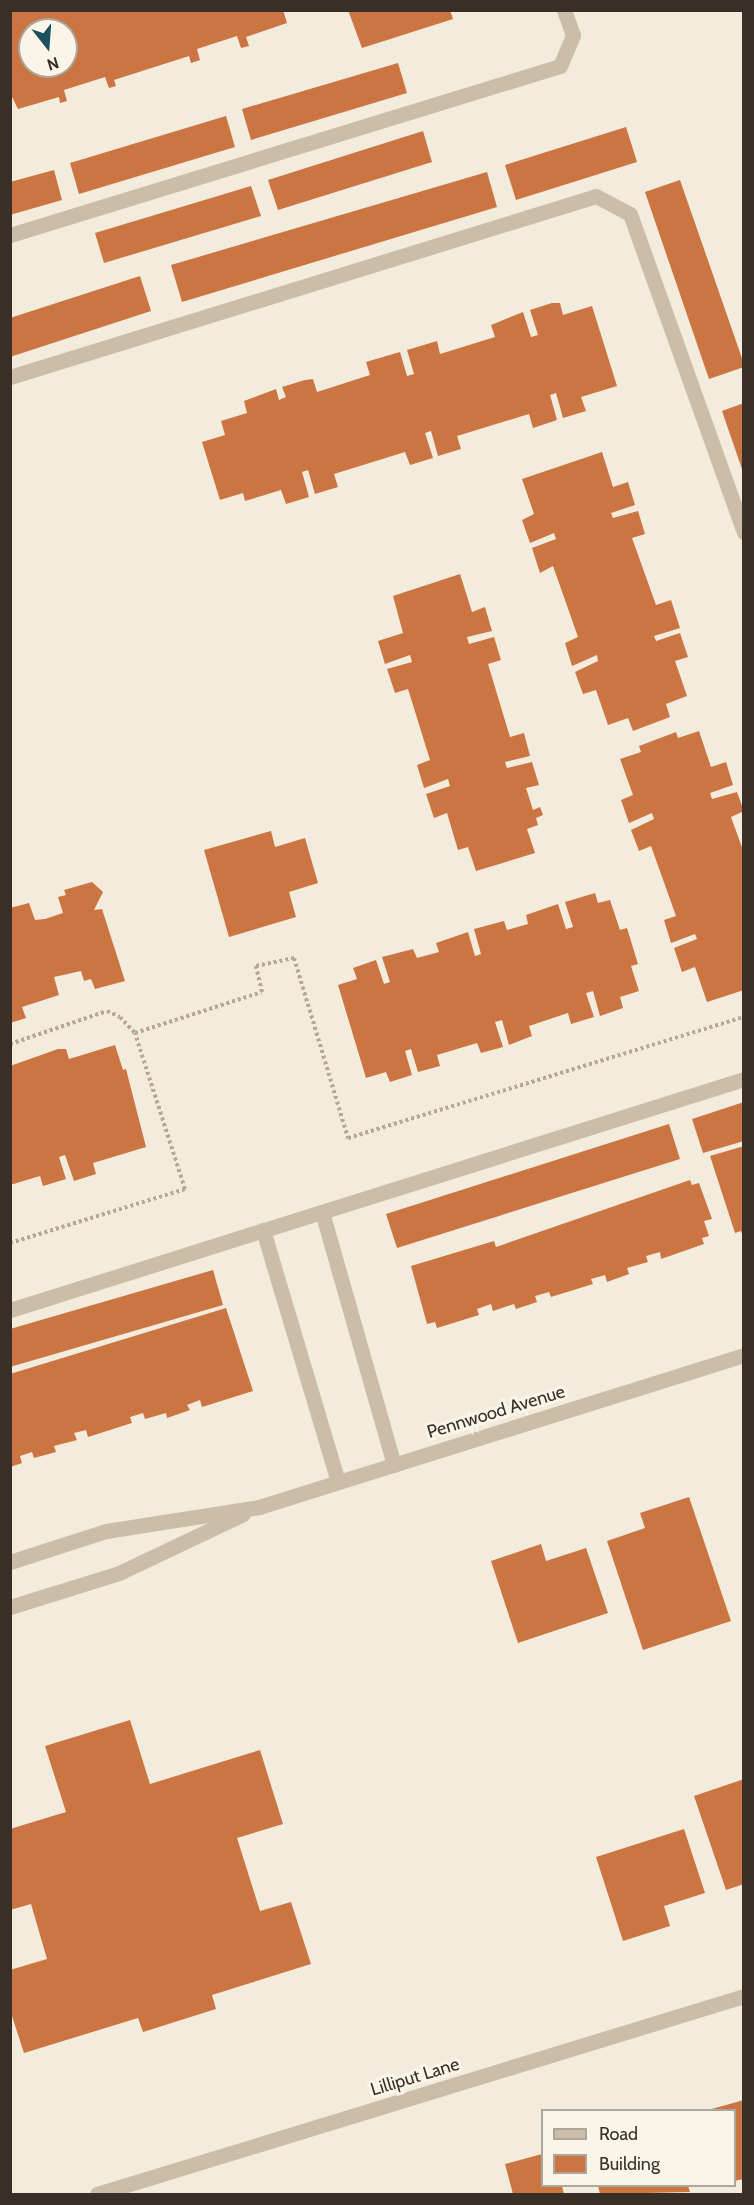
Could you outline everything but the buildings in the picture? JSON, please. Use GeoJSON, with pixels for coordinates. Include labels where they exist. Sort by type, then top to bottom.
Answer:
{"type":"FeatureCollection","features":[{"type":"Feature","properties":{"kind":"street"},"geometry":{"type":"LineString","coordinates":[[10,235],[560,66],[573,35],[564,10]]}},
{"type":"Feature","properties":{"kind":"street"},"geometry":{"type":"LineString","coordinates":[[10,377],[596,196],[630,214],[744,532]]}},
{"type":"Feature","properties":{"kind":"street"},"geometry":{"type":"LineString","coordinates":[[10,1310],[744,1079]]}},
{"type":"Feature","properties":{"kind":"street"},"geometry":{"type":"LineString","coordinates":[[322,1212],[394,1465]]}},
{"type":"Feature","properties":{"kind":"street"},"geometry":{"type":"LineString","coordinates":[[263,1230],[338,1482]]}},
{"type":"Feature","properties":{"kind":"street","name":"Pennwood Avenue"},"geometry":{"type":"LineString","coordinates":[[10,1607],[119,1573],[259,1507],[744,1355]]}},
{"type":"Feature","properties":{"kind":"street","name":"Pennwood Avenue"},"geometry":{"type":"LineString","coordinates":[[10,1562],[106,1531],[259,1507]]}},
{"type":"Feature","properties":{"kind":"street","name":"Lilliput Lane"},"geometry":{"type":"LineString","coordinates":[[97,2194],[744,1996]]}},
{"type":"Feature","properties":{"kind":"path"},"geometry":{"type":"LineString","coordinates":[[135,1033],[262,992],[256,966],[294,958],[348,1138],[744,1017]]}},
{"type":"Feature","properties":{"kind":"path"},"geometry":{"type":"LineString","coordinates":[[10,1044],[107,1011],[120,1017],[135,1033],[184,1189],[10,1243]]}}]}
